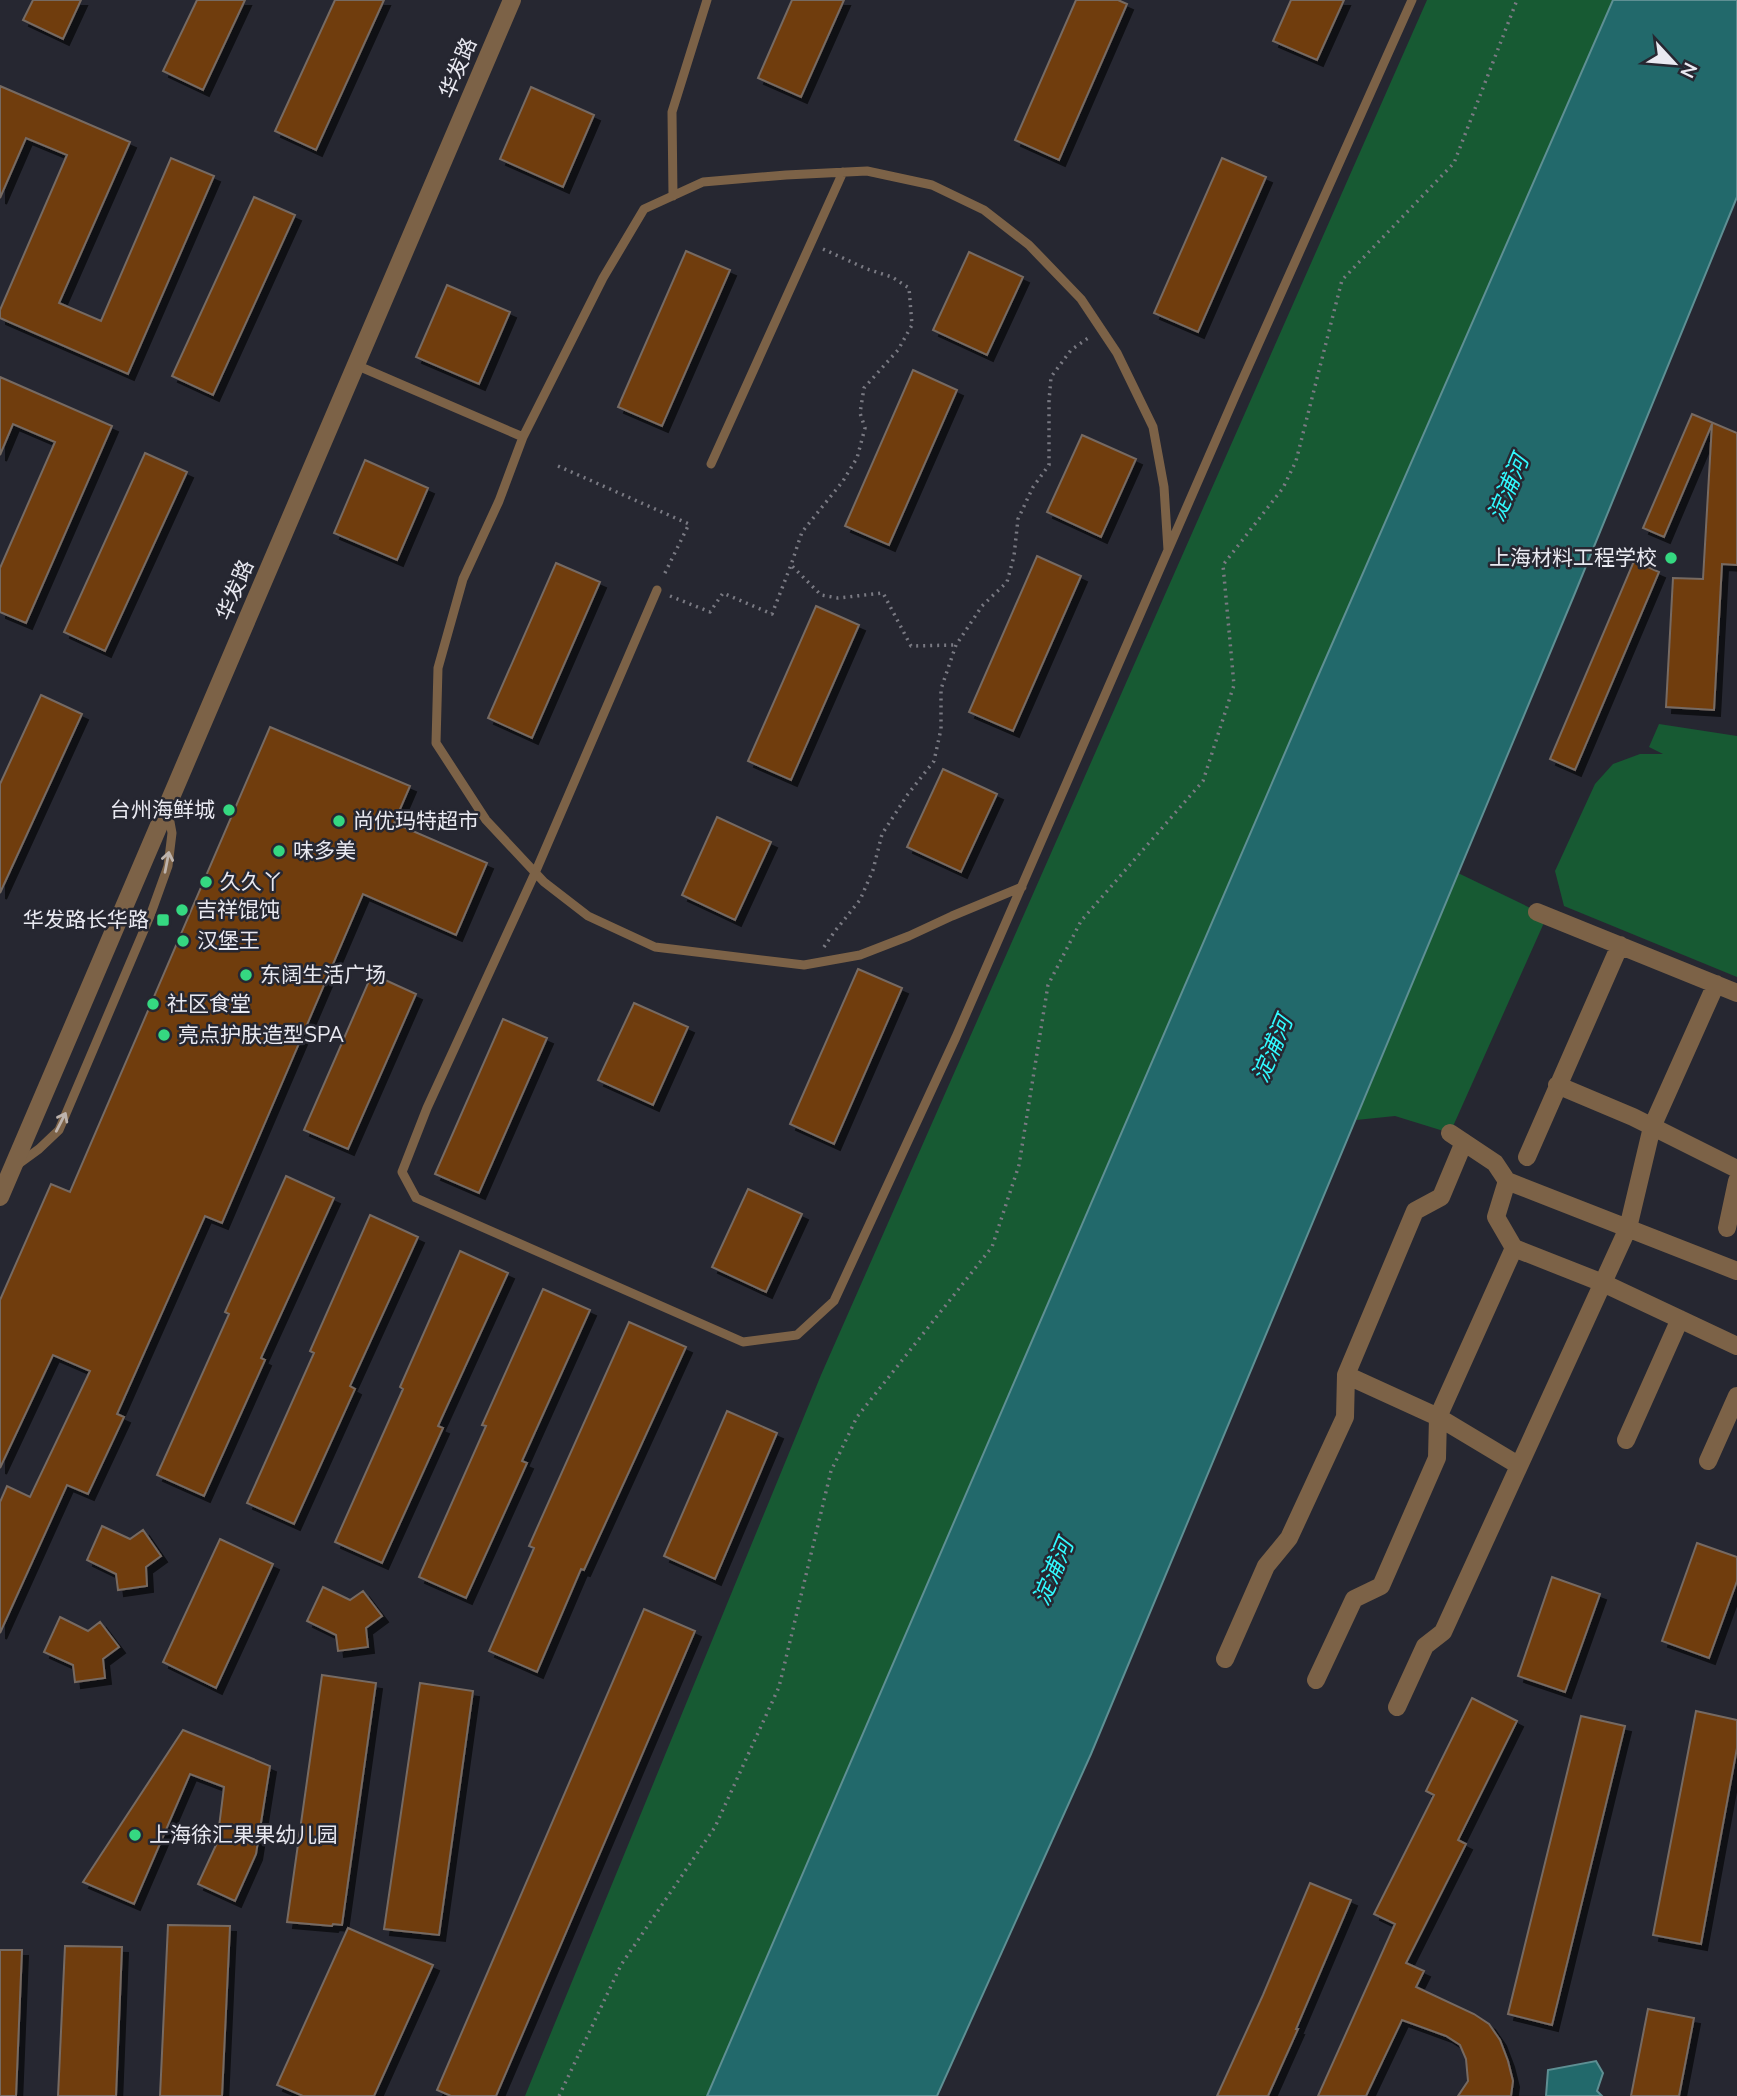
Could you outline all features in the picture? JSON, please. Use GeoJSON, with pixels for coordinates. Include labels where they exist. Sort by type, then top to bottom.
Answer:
{"type":"FeatureCollection","features":[{"type":"Feature","properties":{"kind":"street","name":"华发路"},"geometry":{"type":"LineString","coordinates":[[0,1197],[512,0]]}},
{"type":"Feature","properties":{"kind":"street"},"geometry":{"type":"LineString","coordinates":[[1537,912],[1737,993]]}},
{"type":"Feature","properties":{"kind":"street"},"geometry":{"type":"LineString","coordinates":[[1527,1157],[1620,945]]}},
{"type":"Feature","properties":{"kind":"street"},"geometry":{"type":"LineString","coordinates":[[1397,1707],[1425,1646],[1443,1632],[1628,1228],[1652,1127],[1716,984]]}},
{"type":"Feature","properties":{"kind":"street"},"geometry":{"type":"LineString","coordinates":[[1557,1085],[1652,1127],[1737,1169]]}},
{"type":"Feature","properties":{"kind":"street"},"geometry":{"type":"LineString","coordinates":[[1226,1659],[1266,1566],[1289,1538],[1345,1417],[1346,1375],[1415,1211],[1441,1197],[1457,1137],[1495,1163],[1507,1181],[1737,1271]]}},
{"type":"Feature","properties":{"kind":"street"},"geometry":{"type":"LineString","coordinates":[[1507,1181],[1496,1217],[1514,1248],[1603,1283],[1737,1346]]}},
{"type":"Feature","properties":{"kind":"street"},"geometry":{"type":"LineString","coordinates":[[1727,1228],[1737,1181]]}},
{"type":"Feature","properties":{"kind":"street"},"geometry":{"type":"LineString","coordinates":[[1316,1680],[1354,1599],[1381,1586],[1437,1458],[1438,1417],[1514,1248]]}},
{"type":"Feature","properties":{"kind":"street"},"geometry":{"type":"LineString","coordinates":[[1626,1440],[1680,1319]]}},
{"type":"Feature","properties":{"kind":"street"},"geometry":{"type":"LineString","coordinates":[[1346,1375],[1438,1417],[1518,1465]]}},
{"type":"Feature","properties":{"kind":"street"},"geometry":{"type":"LineString","coordinates":[[1709,1461],[1737,1396]]}},
{"type":"Feature","properties":{"kind":"lane"},"geometry":{"type":"LineString","coordinates":[[673,196],[672,112],[707,0]]}},
{"type":"Feature","properties":{"kind":"lane"},"geometry":{"type":"LineString","coordinates":[[657,590],[535,873],[427,1108],[402,1172],[416,1198],[743,1342],[797,1335],[834,1301],[956,1037],[1236,394],[1412,0]]}},
{"type":"Feature","properties":{"kind":"lane"},"geometry":{"type":"LineString","coordinates":[[1022,887],[860,956],[804,965],[655,947],[588,916],[535,873],[486,820],[436,743],[438,668],[463,579],[499,500],[523,437],[603,278],[644,209],[703,182],[867,171],[932,185],[984,209],[1028,245],[1081,299],[1117,353],[1153,427],[1164,487],[1168,552]]}},
{"type":"Feature","properties":{"kind":"lane"},"geometry":{"type":"LineString","coordinates":[[711,464],[843,172]]}},
{"type":"Feature","properties":{"kind":"lane"},"geometry":{"type":"LineString","coordinates":[[356,365],[523,437]]}},
{"type":"Feature","properties":{"kind":"lane"},"geometry":{"type":"LineString","coordinates":[[12,1168],[39,1149],[59,1130],[150,916],[168,866],[172,833],[167,806]]}},
{"type":"Feature","properties":{"kind":"path"},"geometry":{"type":"LineString","coordinates":[[559,2096],[621,1965],[715,1827],[779,1687],[831,1471],[858,1417],[992,1247],[1019,1165],[1048,985],[1081,921],[1203,781],[1234,685],[1223,565],[1283,488],[1296,461],[1342,280],[1454,163],[1517,0]]}},
{"type":"Feature","properties":{"kind":"path"},"geometry":{"type":"LineString","coordinates":[[558,466],[689,524],[657,590],[710,612],[723,593],[772,614],[802,532],[843,481],[857,458],[865,428],[860,413],[864,388],[898,350],[912,325],[909,288],[892,277],[811,244]]}},
{"type":"Feature","properties":{"kind":"path"},"geometry":{"type":"LineString","coordinates":[[814,963],[860,900],[873,870],[882,834],[934,761],[942,729],[941,688],[956,645],[982,606],[1007,582],[1014,556],[1017,519],[1033,487],[1049,465],[1051,377],[1071,350],[1101,329]]}},
{"type":"Feature","properties":{"kind":"path"},"geometry":{"type":"LineString","coordinates":[[791,565],[821,595],[838,598],[883,593],[911,646],[956,645]]}},
{"type":"Feature","properties":{"kind":"shaded area"},"geometry":{"type":"Polygon","coordinates":[[[1427,0],[1613,0],[1315,683],[707,2096],[525,2096],[821,1375],[1427,0]]]}},
{"type":"Feature","properties":{"kind":"shaded area"},"geometry":{"type":"Polygon","coordinates":[[[1659,724],[1737,736],[1737,977],[1564,906],[1555,871],[1595,784],[1613,764],[1640,754],[1663,754],[1649,747],[1659,724]]]}},
{"type":"Feature","properties":{"kind":"shaded area"},"geometry":{"type":"Polygon","coordinates":[[[1458,873],[1547,916],[1450,1133],[1395,1116],[1356,1120],[1458,873]]]}},
{"type":"Feature","properties":{"kind":"water","name":"淀浦河"},"geometry":{"type":"Polygon","coordinates":[[[1613,0],[1737,0],[1737,197],[1575,593],[1091,1754],[937,2096],[707,2096],[1315,683],[1613,0]]]}},
{"type":"Feature","properties":{"kind":"water"},"geometry":{"type":"Polygon","coordinates":[[[1596,2061],[1603,2073],[1597,2091],[1602,2096],[1546,2096],[1548,2070],[1596,2061]]]}},
{"type":"Feature","properties":{"kind":"building"},"geometry":{"type":"Polygon","coordinates":[[[33,0],[81,0],[63,39],[23,20],[33,0]]]}},
{"type":"Feature","properties":{"kind":"building"},"geometry":{"type":"Polygon","coordinates":[[[197,0],[245,0],[203,90],[163,71],[197,0]]]}},
{"type":"Feature","properties":{"kind":"building"},"geometry":{"type":"Polygon","coordinates":[[[335,0],[384,0],[316,150],[275,131],[335,0]]]}},
{"type":"Feature","properties":{"kind":"building"},"geometry":{"type":"Polygon","coordinates":[[[792,0],[844,0],[801,97],[758,78],[792,0]]]}},
{"type":"Feature","properties":{"kind":"building"},"geometry":{"type":"Polygon","coordinates":[[[1076,0],[1118,0],[1127,4],[1059,160],[1015,140],[1076,0]]]}},
{"type":"Feature","properties":{"kind":"building"},"geometry":{"type":"Polygon","coordinates":[[[1291,0],[1344,0],[1317,60],[1273,41],[1291,0]]]}},
{"type":"Feature","properties":{"kind":"building"},"geometry":{"type":"Polygon","coordinates":[[[0,86],[130,142],[59,303],[101,321],[171,158],[214,176],[128,374],[0,318],[0,310],[67,155],[26,138],[0,198],[0,86]]]}},
{"type":"Feature","properties":{"kind":"building"},"geometry":{"type":"Polygon","coordinates":[[[531,87],[594,115],[563,187],[500,159],[531,87]]]}},
{"type":"Feature","properties":{"kind":"building"},"geometry":{"type":"Polygon","coordinates":[[[1222,158],[1266,177],[1198,332],[1154,313],[1222,158]]]}},
{"type":"Feature","properties":{"kind":"building"},"geometry":{"type":"Polygon","coordinates":[[[254,197],[295,215],[213,395],[172,376],[254,197]]]}},
{"type":"Feature","properties":{"kind":"building"},"geometry":{"type":"Polygon","coordinates":[[[686,251],[730,270],[662,426],[618,407],[686,251]]]}},
{"type":"Feature","properties":{"kind":"building"},"geometry":{"type":"Polygon","coordinates":[[[969,252],[1023,277],[987,355],[933,330],[969,252]]]}},
{"type":"Feature","properties":{"kind":"building"},"geometry":{"type":"Polygon","coordinates":[[[447,285],[510,312],[479,384],[416,357],[447,285]]]}},
{"type":"Feature","properties":{"kind":"building"},"geometry":{"type":"Polygon","coordinates":[[[913,370],[957,390],[889,545],[845,526],[913,370]]]}},
{"type":"Feature","properties":{"kind":"building"},"geometry":{"type":"Polygon","coordinates":[[[0,377],[112,426],[26,623],[0,612],[0,568],[55,442],[13,424],[0,455],[0,377]]]}},
{"type":"Feature","properties":{"kind":"building"},"geometry":{"type":"Polygon","coordinates":[[[1692,414],[1737,433],[1737,565],[1722,564],[1714,710],[1666,707],[1673,578],[1703,579],[1712,424],[1664,537],[1643,528],[1692,414]]]}},
{"type":"Feature","properties":{"kind":"building"},"geometry":{"type":"Polygon","coordinates":[[[1082,435],[1136,459],[1101,537],[1047,512],[1082,435]]]}},
{"type":"Feature","properties":{"kind":"building"},"geometry":{"type":"Polygon","coordinates":[[[145,453],[187,472],[105,651],[64,632],[145,453]]]}},
{"type":"Feature","properties":{"kind":"building"},"geometry":{"type":"Polygon","coordinates":[[[365,460],[428,488],[397,560],[334,533],[365,460]]]}},
{"type":"Feature","properties":{"kind":"building"},"geometry":{"type":"Polygon","coordinates":[[[1037,556],[1081,576],[1013,731],[969,712],[1037,556]]]}},
{"type":"Feature","properties":{"kind":"building"},"geometry":{"type":"Polygon","coordinates":[[[1634,561],[1659,572],[1575,770],[1550,759],[1634,561]]]}},
{"type":"Feature","properties":{"kind":"building"},"geometry":{"type":"Polygon","coordinates":[[[556,563],[600,582],[532,738],[488,718],[556,563]]]}},
{"type":"Feature","properties":{"kind":"building"},"geometry":{"type":"Polygon","coordinates":[[[816,606],[859,625],[791,780],[748,761],[816,606]]]}},
{"type":"Feature","properties":{"kind":"building"},"geometry":{"type":"Polygon","coordinates":[[[41,695],[82,714],[0,893],[0,784],[41,695]]]}},
{"type":"Feature","properties":{"kind":"building"},"geometry":{"type":"Polygon","coordinates":[[[270,727],[410,786],[394,823],[487,863],[456,935],[363,894],[222,1223],[205,1216],[117,1414],[124,1417],[88,1494],[67,1485],[0,1633],[0,1502],[7,1486],[30,1497],[90,1371],[53,1355],[0,1468],[0,1300],[51,1184],[70,1192],[270,727]]]}},
{"type":"Feature","properties":{"kind":"building"},"geometry":{"type":"Polygon","coordinates":[[[943,769],[997,794],[961,872],[907,847],[943,769]]]}},
{"type":"Feature","properties":{"kind":"building"},"geometry":{"type":"Polygon","coordinates":[[[717,817],[771,842],[735,920],[682,895],[717,817]]]}},
{"type":"Feature","properties":{"kind":"building"},"geometry":{"type":"Polygon","coordinates":[[[858,969],[902,988],[834,1144],[790,1124],[858,969]]]}},
{"type":"Feature","properties":{"kind":"building"},"geometry":{"type":"Polygon","coordinates":[[[372,974],[416,994],[348,1149],[304,1130],[372,974]]]}},
{"type":"Feature","properties":{"kind":"building"},"geometry":{"type":"Polygon","coordinates":[[[634,1003],[688,1027],[653,1105],[598,1080],[634,1003]]]}},
{"type":"Feature","properties":{"kind":"building"},"geometry":{"type":"Polygon","coordinates":[[[503,1019],[547,1038],[479,1193],[435,1174],[503,1019]]]}},
{"type":"Feature","properties":{"kind":"building"},"geometry":{"type":"Polygon","coordinates":[[[286,1176],[334,1198],[261,1358],[265,1360],[204,1496],[157,1475],[229,1314],[225,1312],[286,1176]]]}},
{"type":"Feature","properties":{"kind":"building"},"geometry":{"type":"Polygon","coordinates":[[[748,1189],[802,1214],[766,1292],[712,1267],[748,1189]]]}},
{"type":"Feature","properties":{"kind":"building"},"geometry":{"type":"Polygon","coordinates":[[[370,1215],[418,1237],[350,1386],[355,1389],[294,1524],[247,1503],[314,1353],[310,1351],[370,1215]]]}},
{"type":"Feature","properties":{"kind":"building"},"geometry":{"type":"Polygon","coordinates":[[[460,1251],[508,1273],[438,1426],[443,1428],[382,1563],[335,1542],[460,1251]]]}},
{"type":"Feature","properties":{"kind":"building"},"geometry":{"type":"Polygon","coordinates":[[[543,1289],[590,1310],[522,1461],[527,1463],[466,1598],[419,1577],[486,1426],[482,1425],[543,1289]]]}},
{"type":"Feature","properties":{"kind":"building"},"geometry":{"type":"Polygon","coordinates":[[[629,1322],[686,1347],[584,1570],[581,1569],[537,1672],[489,1651],[534,1548],[529,1546],[629,1322]]]}},
{"type":"Feature","properties":{"kind":"building"},"geometry":{"type":"Polygon","coordinates":[[[727,1411],[777,1433],[715,1579],[664,1556],[727,1411]]]}},
{"type":"Feature","properties":{"kind":"building"},"geometry":{"type":"Polygon","coordinates":[[[102,1526],[130,1539],[143,1530],[161,1556],[146,1567],[147,1586],[118,1590],[116,1574],[87,1560],[102,1526]]]}},
{"type":"Feature","properties":{"kind":"building"},"geometry":{"type":"Polygon","coordinates":[[[220,1539],[273,1564],[216,1688],[163,1662],[220,1539]]]}},
{"type":"Feature","properties":{"kind":"building"},"geometry":{"type":"Polygon","coordinates":[[[1697,1543],[1737,1557],[1737,1581],[1709,1658],[1662,1641],[1697,1543]]]}},
{"type":"Feature","properties":{"kind":"building"},"geometry":{"type":"Polygon","coordinates":[[[1552,1577],[1600,1594],[1565,1692],[1518,1676],[1552,1577]]]}},
{"type":"Feature","properties":{"kind":"building"},"geometry":{"type":"Polygon","coordinates":[[[323,1587],[350,1600],[363,1591],[382,1616],[366,1628],[368,1647],[338,1651],[336,1635],[307,1621],[323,1587]]]}},
{"type":"Feature","properties":{"kind":"building"},"geometry":{"type":"Polygon","coordinates":[[[644,1609],[695,1631],[496,2096],[451,2096],[437,2090],[644,1609]]]}},
{"type":"Feature","properties":{"kind":"building"},"geometry":{"type":"Polygon","coordinates":[[[60,1617],[88,1631],[100,1622],[119,1647],[103,1659],[105,1678],[75,1682],[73,1665],[44,1652],[60,1617]]]}},
{"type":"Feature","properties":{"kind":"building"},"geometry":{"type":"Polygon","coordinates":[[[322,1675],[376,1683],[342,1925],[332,1926],[287,1922],[322,1675]]]}},
{"type":"Feature","properties":{"kind":"building"},"geometry":{"type":"Polygon","coordinates":[[[420,1683],[473,1691],[439,1935],[384,1929],[420,1683]]]}},
{"type":"Feature","properties":{"kind":"building"},"geometry":{"type":"Polygon","coordinates":[[[1472,1698],[1517,1721],[1458,1840],[1466,1844],[1406,1963],[1424,1971],[1416,1987],[1474,2014],[1489,2024],[1500,2040],[1508,2061],[1513,2081],[1511,2096],[1458,2096],[1468,2081],[1466,2059],[1460,2045],[1446,2036],[1402,2020],[1366,2096],[1318,2096],[1395,1924],[1374,1914],[1434,1795],[1426,1791],[1472,1698]]]}},
{"type":"Feature","properties":{"kind":"building"},"geometry":{"type":"Polygon","coordinates":[[[1696,1711],[1737,1720],[1737,1748],[1701,1944],[1653,1935],[1696,1711]]]}},
{"type":"Feature","properties":{"kind":"building"},"geometry":{"type":"Polygon","coordinates":[[[1581,1716],[1625,1726],[1552,2025],[1508,2014],[1581,1716]]]}},
{"type":"Feature","properties":{"kind":"building"},"geometry":{"type":"Polygon","coordinates":[[[183,1730],[270,1766],[256,1854],[235,1901],[198,1884],[217,1843],[224,1787],[190,1774],[134,1904],[83,1882],[183,1730]]]}},
{"type":"Feature","properties":{"kind":"building"},"geometry":{"type":"Polygon","coordinates":[[[1310,1883],[1351,1900],[1298,2029],[1268,2096],[1217,2096],[1263,1995],[1310,1883]]]}},
{"type":"Feature","properties":{"kind":"building"},"geometry":{"type":"Polygon","coordinates":[[[168,1925],[230,1926],[222,2096],[160,2096],[168,1925]]]}},
{"type":"Feature","properties":{"kind":"building"},"geometry":{"type":"Polygon","coordinates":[[[348,1928],[433,1965],[374,2096],[303,2096],[277,2085],[348,1928]]]}},
{"type":"Feature","properties":{"kind":"building"},"geometry":{"type":"Polygon","coordinates":[[[65,1946],[122,1947],[116,2096],[58,2096],[65,1946]]]}},
{"type":"Feature","properties":{"kind":"building"},"geometry":{"type":"Polygon","coordinates":[[[0,1950],[22,1950],[16,2096],[0,2096],[0,1950]]]}},
{"type":"Feature","properties":{"kind":"building"},"geometry":{"type":"Polygon","coordinates":[[[1648,2009],[1694,2018],[1679,2096],[1631,2096],[1648,2009]]]}},
{"type":"Feature","properties":{"kind":"place","name":"上海材料工程学校"},"geometry":{"type":"Point","coordinates":[1671,558]}},
{"type":"Feature","properties":{"kind":"place","name":"台州海鲜城"},"geometry":{"type":"Point","coordinates":[229,810]}},
{"type":"Feature","properties":{"kind":"place","name":"尚优玛特超市"},"geometry":{"type":"Point","coordinates":[339,821]}},
{"type":"Feature","properties":{"kind":"place","name":"味多美"},"geometry":{"type":"Point","coordinates":[279,851]}},
{"type":"Feature","properties":{"kind":"place","name":"久久丫"},"geometry":{"type":"Point","coordinates":[206,882]}},
{"type":"Feature","properties":{"kind":"place","name":"吉祥馄饨"},"geometry":{"type":"Point","coordinates":[182,910]}},
{"type":"Feature","properties":{"kind":"place","name":"华发路长华路"},"geometry":{"type":"Point","coordinates":[163,920]}},
{"type":"Feature","properties":{"kind":"place","name":"汉堡王"},"geometry":{"type":"Point","coordinates":[183,941]}},
{"type":"Feature","properties":{"kind":"place","name":"东阔生活广场"},"geometry":{"type":"Point","coordinates":[246,975]}},
{"type":"Feature","properties":{"kind":"place","name":"社区食堂"},"geometry":{"type":"Point","coordinates":[153,1004]}},
{"type":"Feature","properties":{"kind":"place","name":"亮点护肤造型SPA"},"geometry":{"type":"Point","coordinates":[164,1035]}},
{"type":"Feature","properties":{"kind":"place","name":"上海徐汇果果幼儿园"},"geometry":{"type":"Point","coordinates":[135,1835]}}]}
